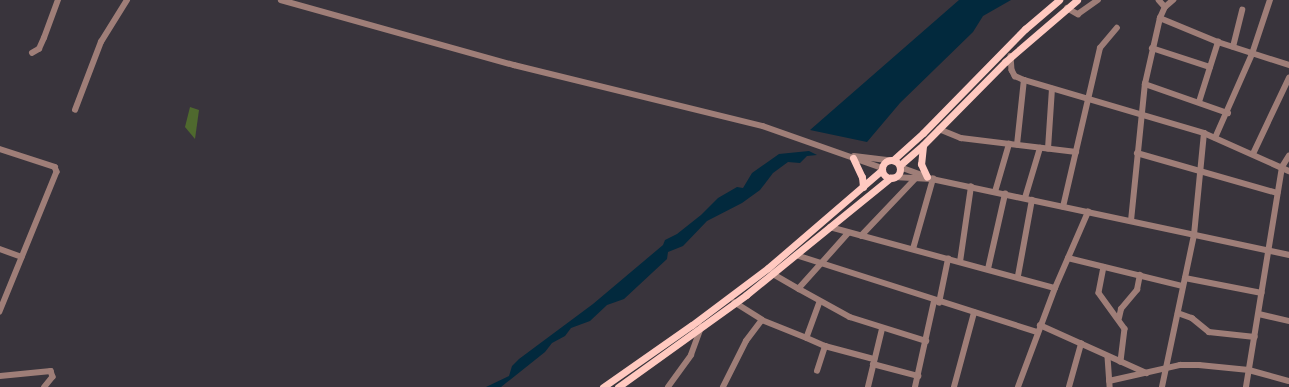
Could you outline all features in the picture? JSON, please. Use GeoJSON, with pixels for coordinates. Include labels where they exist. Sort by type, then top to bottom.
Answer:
{"type":"FeatureCollection","features":[{"type":"Feature","properties":{"kind":"main road"},"geometry":{"type":"LineString","coordinates":[[603,387],[740,290],[863,187],[923,133],[1025,29],[1059,0]]}},
{"type":"Feature","properties":{"kind":"main road"},"geometry":{"type":"LineString","coordinates":[[618,387],[735,303],[899,174],[900,166],[1011,56],[1077,0]]}},
{"type":"Feature","properties":{"kind":"main road"},"geometry":{"type":"LineString","coordinates":[[923,145],[921,164],[931,178]]}},
{"type":"Feature","properties":{"kind":"main road"},"geometry":{"type":"LineString","coordinates":[[851,157],[862,176],[863,187]]}},
{"type":"Feature","properties":{"kind":"main road"},"geometry":{"type":"LineString","coordinates":[[891,160],[900,166]]}},
{"type":"Feature","properties":{"kind":"main road"},"geometry":{"type":"LineString","coordinates":[[882,169],[885,175],[892,178]]}},
{"type":"Feature","properties":{"kind":"street"},"geometry":{"type":"LineString","coordinates":[[32,53],[39,48],[44,38],[58,0]]}},
{"type":"Feature","properties":{"kind":"street"},"geometry":{"type":"LineString","coordinates":[[75,110],[101,42],[127,0]]}},
{"type":"Feature","properties":{"kind":"street"},"geometry":{"type":"LineString","coordinates":[[280,0],[514,65],[764,126],[882,169]]}},
{"type":"Feature","properties":{"kind":"street"},"geometry":{"type":"LineString","coordinates":[[1067,8],[1078,14],[1098,0]]}},
{"type":"Feature","properties":{"kind":"street"},"geometry":{"type":"LineString","coordinates":[[1159,0],[1165,8]]}},
{"type":"Feature","properties":{"kind":"street"},"geometry":{"type":"LineString","coordinates":[[1131,221],[1145,84],[1160,18],[1165,8],[1173,0]]}},
{"type":"Feature","properties":{"kind":"street"},"geometry":{"type":"LineString","coordinates":[[1215,138],[1252,54],[1270,0]]}},
{"type":"Feature","properties":{"kind":"street"},"geometry":{"type":"LineString","coordinates":[[1233,47],[1242,10]]}},
{"type":"Feature","properties":{"kind":"street"},"geometry":{"type":"LineString","coordinates":[[1160,18],[1218,42],[1289,65]]}},
{"type":"Feature","properties":{"kind":"street"},"geometry":{"type":"LineString","coordinates":[[1063,207],[1100,48],[1117,28]]}},
{"type":"Feature","properties":{"kind":"street"},"geometry":{"type":"LineString","coordinates":[[1199,102],[1218,42]]}},
{"type":"Feature","properties":{"kind":"street"},"geometry":{"type":"LineString","coordinates":[[1152,48],[1210,67]]}},
{"type":"Feature","properties":{"kind":"street"},"geometry":{"type":"LineString","coordinates":[[1011,56],[1012,70],[1015,76],[1024,80],[1204,133],[1289,171]]}},
{"type":"Feature","properties":{"kind":"street"},"geometry":{"type":"LineString","coordinates":[[1253,154],[1289,78]]}},
{"type":"Feature","properties":{"kind":"street"},"geometry":{"type":"LineString","coordinates":[[1017,145],[1024,80]]}},
{"type":"Feature","properties":{"kind":"street"},"geometry":{"type":"LineString","coordinates":[[1145,84],[1228,112]]}},
{"type":"Feature","properties":{"kind":"street"},"geometry":{"type":"LineString","coordinates":[[1048,149],[1052,89]]}},
{"type":"Feature","properties":{"kind":"street"},"geometry":{"type":"LineString","coordinates":[[939,129],[961,138],[1076,152]]}},
{"type":"Feature","properties":{"kind":"street"},"geometry":{"type":"LineString","coordinates":[[1162,387],[1194,235],[1204,133]]}},
{"type":"Feature","properties":{"kind":"street"},"geometry":{"type":"LineString","coordinates":[[995,192],[1009,144]]}},
{"type":"Feature","properties":{"kind":"street"},"geometry":{"type":"LineString","coordinates":[[1024,198],[1040,148]]}},
{"type":"Feature","properties":{"kind":"street"},"geometry":{"type":"LineString","coordinates":[[0,149],[57,170],[56,179],[0,312]]}},
{"type":"Feature","properties":{"kind":"street"},"geometry":{"type":"LineString","coordinates":[[1137,153],[1277,193]]}},
{"type":"Feature","properties":{"kind":"street"},"geometry":{"type":"LineString","coordinates":[[1246,387],[1277,193],[1282,167],[1289,156]]}},
{"type":"Feature","properties":{"kind":"street"},"geometry":{"type":"LineString","coordinates":[[851,157],[891,160]]}},
{"type":"Feature","properties":{"kind":"street"},"geometry":{"type":"LineString","coordinates":[[900,166],[931,178],[1289,255]]}},
{"type":"Feature","properties":{"kind":"street"},"geometry":{"type":"LineString","coordinates":[[892,178],[931,178]]}},
{"type":"Feature","properties":{"kind":"street"},"geometry":{"type":"LineString","coordinates":[[861,236],[916,178]]}},
{"type":"Feature","properties":{"kind":"street"},"geometry":{"type":"LineString","coordinates":[[912,249],[931,178]]}},
{"type":"Feature","properties":{"kind":"street"},"geometry":{"type":"LineString","coordinates":[[960,262],[971,187]]}},
{"type":"Feature","properties":{"kind":"street"},"geometry":{"type":"LineString","coordinates":[[988,269],[1005,194]]}},
{"type":"Feature","properties":{"kind":"street"},"geometry":{"type":"LineString","coordinates":[[1018,276],[1032,200]]}},
{"type":"Feature","properties":{"kind":"street"},"geometry":{"type":"LineString","coordinates":[[1018,387],[1040,325],[1088,212]]}},
{"type":"Feature","properties":{"kind":"street"},"geometry":{"type":"LineString","coordinates":[[830,227],[1018,276],[1055,288]]}},
{"type":"Feature","properties":{"kind":"street"},"geometry":{"type":"LineString","coordinates":[[799,289],[849,233]]}},
{"type":"Feature","properties":{"kind":"street"},"geometry":{"type":"LineString","coordinates":[[0,249],[22,256]]}},
{"type":"Feature","properties":{"kind":"street"},"geometry":{"type":"LineString","coordinates":[[796,255],[936,302],[1038,332]]}},
{"type":"Feature","properties":{"kind":"street"},"geometry":{"type":"LineString","coordinates":[[1068,258],[1183,286]]}},
{"type":"Feature","properties":{"kind":"street"},"geometry":{"type":"LineString","coordinates":[[915,387],[948,259]]}},
{"type":"Feature","properties":{"kind":"street"},"geometry":{"type":"LineString","coordinates":[[1104,267],[1099,294],[1119,318],[1125,329],[1126,339],[1121,362]]}},
{"type":"Feature","properties":{"kind":"street"},"geometry":{"type":"LineString","coordinates":[[773,274],[820,302],[850,317],[926,341]]}},
{"type":"Feature","properties":{"kind":"street"},"geometry":{"type":"LineString","coordinates":[[1119,318],[1121,309],[1137,290],[1140,275]]}},
{"type":"Feature","properties":{"kind":"street"},"geometry":{"type":"LineString","coordinates":[[1185,278],[1262,293]]}},
{"type":"Feature","properties":{"kind":"street"},"geometry":{"type":"LineString","coordinates":[[807,338],[820,302]]}},
{"type":"Feature","properties":{"kind":"street"},"geometry":{"type":"LineString","coordinates":[[735,303],[762,320],[826,346],[918,376]]}},
{"type":"Feature","properties":{"kind":"street"},"geometry":{"type":"LineString","coordinates":[[954,387],[974,313]]}},
{"type":"Feature","properties":{"kind":"street"},"geometry":{"type":"LineString","coordinates":[[1178,313],[1192,318],[1209,332],[1255,337]]}},
{"type":"Feature","properties":{"kind":"street"},"geometry":{"type":"LineString","coordinates":[[1259,314],[1289,321]]}},
{"type":"Feature","properties":{"kind":"street"},"geometry":{"type":"LineString","coordinates":[[724,387],[746,341],[762,320]]}},
{"type":"Feature","properties":{"kind":"street"},"geometry":{"type":"LineString","coordinates":[[1040,325],[1147,373]]}},
{"type":"Feature","properties":{"kind":"street"},"geometry":{"type":"LineString","coordinates":[[668,387],[697,345],[701,327]]}},
{"type":"Feature","properties":{"kind":"street"},"geometry":{"type":"LineString","coordinates":[[868,387],[882,328]]}},
{"type":"Feature","properties":{"kind":"street"},"geometry":{"type":"LineString","coordinates":[[1069,387],[1081,344]]}},
{"type":"Feature","properties":{"kind":"street"},"geometry":{"type":"LineString","coordinates":[[818,371],[826,346]]}},
{"type":"Feature","properties":{"kind":"street"},"geometry":{"type":"LineString","coordinates":[[1108,357],[1109,384],[1166,368],[1199,365],[1249,370],[1289,380]]}},
{"type":"Feature","properties":{"kind":"street"},"geometry":{"type":"LineString","coordinates":[[0,376],[51,371],[53,377],[45,387]]}},
{"type":"Feature","properties":{"kind":"green space"},"geometry":{"type":"Polygon","coordinates":[[[190,107],[199,110],[195,139],[185,127],[190,107]]]}},
{"type":"Feature","properties":{"kind":"water"},"geometry":{"type":"Polygon","coordinates":[[[959,0],[1011,0],[983,16],[973,32],[900,103],[867,142],[810,130],[959,0]]]}},
{"type":"Feature","properties":{"kind":"water"},"geometry":{"type":"Polygon","coordinates":[[[809,151],[817,155],[807,156],[800,163],[788,162],[773,173],[760,190],[742,203],[707,221],[683,246],[668,252],[667,259],[624,299],[607,305],[590,321],[571,328],[565,336],[552,343],[545,352],[501,387],[486,387],[509,376],[512,366],[519,359],[593,304],[663,245],[665,240],[677,234],[701,215],[718,198],[737,187],[743,188],[752,173],[779,154],[809,151]]]}}]}
